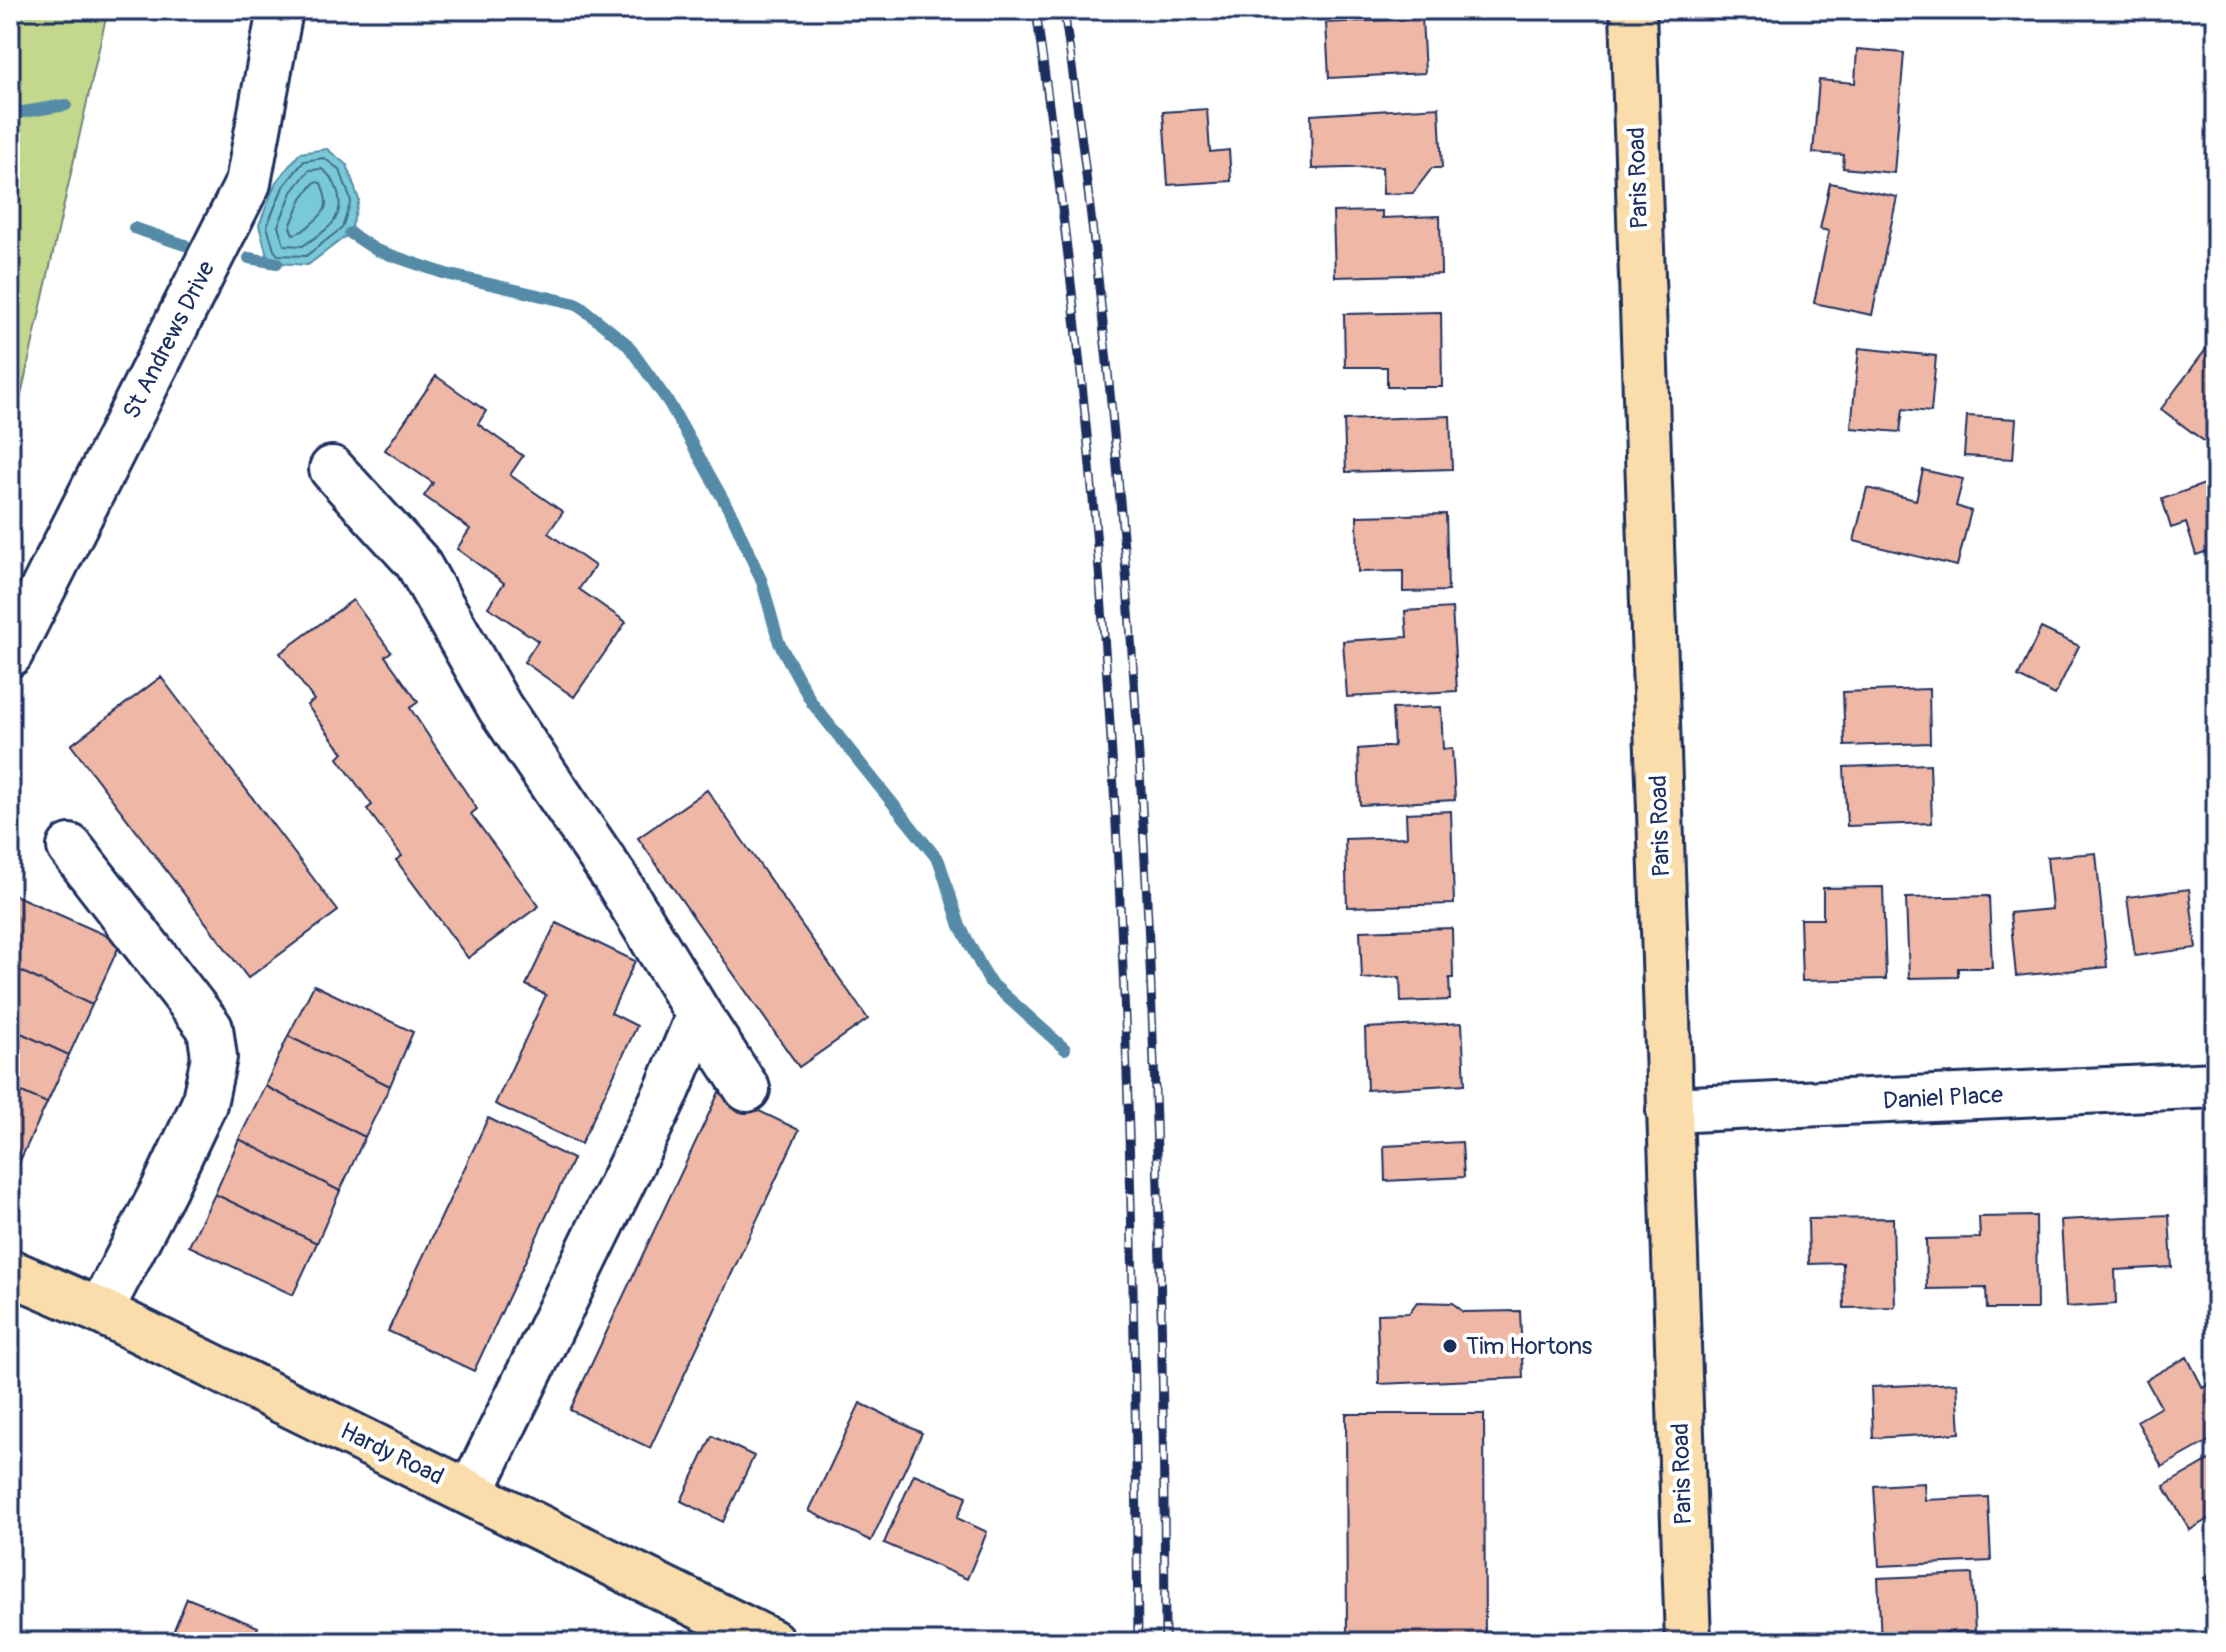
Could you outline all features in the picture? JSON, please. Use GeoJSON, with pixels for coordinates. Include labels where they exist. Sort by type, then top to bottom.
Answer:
{"type":"FeatureCollection","features":[{"type":"Feature","properties":{"kind":"main road","name":"Paris Road"},"geometry":{"type":"LineString","coordinates":[[1633,10],[1688,1642]]}},
{"type":"Feature","properties":{"kind":"main road","name":"Hardy Road"},"geometry":{"type":"LineString","coordinates":[[10,1272],[100,1311],[772,1642]]}},
{"type":"Feature","properties":{"kind":"street","name":"St Andrews Drive"},"geometry":{"type":"LineString","coordinates":[[10,654],[248,183],[280,10]]}},
{"type":"Feature","properties":{"kind":"street"},"geometry":{"type":"LineString","coordinates":[[332,469],[417,562],[500,708],[616,879],[747,1089]]}},
{"type":"Feature","properties":{"kind":"street"},"geometry":{"type":"LineString","coordinates":[[70,847],[210,1028],[214,1057],[204,1104],[164,1189],[100,1311]]}},
{"type":"Feature","properties":{"kind":"street"},"geometry":{"type":"LineString","coordinates":[[471,1492],[668,1089],[699,1015]]}},
{"type":"Feature","properties":{"kind":"street","name":"Daniel Place"},"geometry":{"type":"LineString","coordinates":[[1669,1110],[2216,1085]]}},
{"type":"Feature","properties":{"kind":"green space"},"geometry":{"type":"Polygon","coordinates":[[[10,10],[105,10],[107,13],[10,444],[10,10]]]}},
{"type":"Feature","properties":{"kind":"water"},"geometry":{"type":"Polygon","coordinates":[[[327,149],[347,165],[359,200],[350,233],[308,265],[277,263],[267,256],[259,225],[276,182],[300,153],[327,149]]]}},
{"type":"Feature","properties":{"kind":"building"},"geometry":{"type":"Polygon","coordinates":[[[1872,10],[1899,10],[1899,20],[1872,20],[1872,10]]]}},
{"type":"Feature","properties":{"kind":"building"},"geometry":{"type":"Polygon","coordinates":[[[1422,18],[1425,73],[1329,78],[1326,23],[1422,18]]]}},
{"type":"Feature","properties":{"kind":"building"},"geometry":{"type":"Polygon","coordinates":[[[1857,49],[1904,53],[1894,173],[1843,168],[1844,155],[1813,153],[1819,80],[1855,83],[1857,49]]]}},
{"type":"Feature","properties":{"kind":"building"},"geometry":{"type":"Polygon","coordinates":[[[1439,107],[1442,168],[1432,168],[1413,193],[1383,194],[1382,167],[1312,169],[1311,115],[1439,107]]]}},
{"type":"Feature","properties":{"kind":"building"},"geometry":{"type":"Polygon","coordinates":[[[1207,109],[1210,152],[1229,150],[1231,181],[1168,185],[1163,112],[1207,109]]]}},
{"type":"Feature","properties":{"kind":"building"},"geometry":{"type":"Polygon","coordinates":[[[1830,183],[1897,197],[1872,315],[1814,303],[1829,231],[1820,229],[1830,183]]]}},
{"type":"Feature","properties":{"kind":"building"},"geometry":{"type":"Polygon","coordinates":[[[1382,211],[1382,218],[1440,216],[1441,274],[1335,277],[1333,212],[1382,211]]]}},
{"type":"Feature","properties":{"kind":"building"},"geometry":{"type":"Polygon","coordinates":[[[1441,312],[1442,387],[1387,387],[1387,367],[1345,367],[1344,314],[1441,312]]]}},
{"type":"Feature","properties":{"kind":"building"},"geometry":{"type":"Polygon","coordinates":[[[2216,336],[2216,441],[2212,447],[2161,409],[2216,336]]]}},
{"type":"Feature","properties":{"kind":"building"},"geometry":{"type":"Polygon","coordinates":[[[1859,348],[1936,356],[1931,412],[1903,409],[1900,432],[1851,428],[1859,348]]]}},
{"type":"Feature","properties":{"kind":"building"},"geometry":{"type":"Polygon","coordinates":[[[436,376],[486,411],[478,424],[523,456],[510,475],[563,512],[548,533],[595,566],[579,589],[626,622],[574,697],[524,662],[538,641],[488,607],[504,583],[457,549],[470,529],[424,496],[433,483],[385,450],[436,376]]]}},
{"type":"Feature","properties":{"kind":"building"},"geometry":{"type":"Polygon","coordinates":[[[1450,416],[1452,469],[1346,472],[1344,420],[1450,416]]]}},
{"type":"Feature","properties":{"kind":"building"},"geometry":{"type":"Polygon","coordinates":[[[1967,416],[2016,419],[2013,459],[1964,456],[1967,416]]]}},
{"type":"Feature","properties":{"kind":"building"},"geometry":{"type":"Polygon","coordinates":[[[1923,470],[1963,479],[1956,506],[1971,511],[1957,566],[1854,541],[1867,488],[1916,500],[1923,470]]]}},
{"type":"Feature","properties":{"kind":"building"},"geometry":{"type":"Polygon","coordinates":[[[2216,480],[2214,581],[2205,552],[2196,555],[2186,523],[2171,528],[2162,499],[2216,480]]]}},
{"type":"Feature","properties":{"kind":"building"},"geometry":{"type":"Polygon","coordinates":[[[1446,514],[1448,591],[1403,592],[1403,571],[1358,572],[1357,516],[1446,514]]]}},
{"type":"Feature","properties":{"kind":"building"},"geometry":{"type":"Polygon","coordinates":[[[353,600],[391,652],[385,656],[418,702],[410,708],[477,809],[471,814],[539,906],[468,958],[396,860],[402,856],[367,809],[372,805],[338,758],[343,753],[307,705],[314,700],[280,653],[353,600]]]}},
{"type":"Feature","properties":{"kind":"building"},"geometry":{"type":"Polygon","coordinates":[[[1452,608],[1457,691],[1347,697],[1343,641],[1407,637],[1405,611],[1452,608]]]}},
{"type":"Feature","properties":{"kind":"building"},"geometry":{"type":"Polygon","coordinates":[[[2041,628],[2079,646],[2055,695],[2018,677],[2041,628]]]}},
{"type":"Feature","properties":{"kind":"building"},"geometry":{"type":"Polygon","coordinates":[[[161,677],[338,911],[248,978],[71,745],[161,677]]]}},
{"type":"Feature","properties":{"kind":"building"},"geometry":{"type":"Polygon","coordinates":[[[1929,689],[1930,743],[1845,746],[1843,692],[1929,689]]]}},
{"type":"Feature","properties":{"kind":"building"},"geometry":{"type":"Polygon","coordinates":[[[1441,707],[1443,749],[1452,748],[1455,800],[1360,805],[1358,749],[1394,746],[1392,709],[1441,707]]]}},
{"type":"Feature","properties":{"kind":"building"},"geometry":{"type":"Polygon","coordinates":[[[1930,764],[1932,823],[1847,826],[1844,767],[1930,764]]]}},
{"type":"Feature","properties":{"kind":"building"},"geometry":{"type":"Polygon","coordinates":[[[707,790],[868,1019],[799,1067],[638,838],[707,790]]]}},
{"type":"Feature","properties":{"kind":"building"},"geometry":{"type":"Polygon","coordinates":[[[1451,811],[1454,904],[1347,907],[1345,839],[1407,837],[1406,813],[1451,811]]]}},
{"type":"Feature","properties":{"kind":"building"},"geometry":{"type":"Polygon","coordinates":[[[2096,853],[2107,967],[2016,976],[2010,913],[2052,909],[2047,857],[2096,853]]]}},
{"type":"Feature","properties":{"kind":"building"},"geometry":{"type":"Polygon","coordinates":[[[1883,887],[1886,979],[1802,981],[1800,919],[1823,919],[1823,888],[1883,887]]]}},
{"type":"Feature","properties":{"kind":"building"},"geometry":{"type":"Polygon","coordinates":[[[2189,889],[2196,948],[2135,956],[2127,897],[2189,889]]]}},
{"type":"Feature","properties":{"kind":"building"},"geometry":{"type":"Polygon","coordinates":[[[10,893],[121,942],[92,1005],[10,966],[10,893]]]}},
{"type":"Feature","properties":{"kind":"building"},"geometry":{"type":"Polygon","coordinates":[[[1989,896],[1992,968],[1958,968],[1958,977],[1909,978],[1906,898],[1989,896]]]}},
{"type":"Feature","properties":{"kind":"building"},"geometry":{"type":"Polygon","coordinates":[[[556,923],[635,961],[611,1013],[637,1026],[581,1144],[495,1104],[546,995],[526,985],[556,923]]]}},
{"type":"Feature","properties":{"kind":"building"},"geometry":{"type":"Polygon","coordinates":[[[1452,928],[1450,1000],[1401,1002],[1400,977],[1362,979],[1360,931],[1452,928]]]}},
{"type":"Feature","properties":{"kind":"building"},"geometry":{"type":"Polygon","coordinates":[[[10,966],[92,1005],[69,1055],[10,1028],[10,966]]]}},
{"type":"Feature","properties":{"kind":"building"},"geometry":{"type":"Polygon","coordinates":[[[314,985],[413,1032],[390,1086],[288,1036],[314,985]]]}},
{"type":"Feature","properties":{"kind":"building"},"geometry":{"type":"Polygon","coordinates":[[[1462,1023],[1465,1084],[1367,1090],[1365,1028],[1462,1023]]]}},
{"type":"Feature","properties":{"kind":"building"},"geometry":{"type":"Polygon","coordinates":[[[10,1028],[69,1055],[47,1103],[10,1087],[10,1028]]]}},
{"type":"Feature","properties":{"kind":"building"},"geometry":{"type":"Polygon","coordinates":[[[288,1036],[390,1086],[365,1137],[265,1086],[288,1036]]]}},
{"type":"Feature","properties":{"kind":"building"},"geometry":{"type":"Polygon","coordinates":[[[265,1086],[365,1137],[340,1191],[239,1139],[265,1086]]]}},
{"type":"Feature","properties":{"kind":"building"},"geometry":{"type":"Polygon","coordinates":[[[10,1087],[47,1103],[18,1165],[10,1162],[10,1087]]]}},
{"type":"Feature","properties":{"kind":"building"},"geometry":{"type":"Polygon","coordinates":[[[719,1092],[799,1130],[650,1448],[570,1410],[719,1092]]]}},
{"type":"Feature","properties":{"kind":"building"},"geometry":{"type":"Polygon","coordinates":[[[488,1118],[573,1159],[474,1371],[388,1331],[488,1118]]]}},
{"type":"Feature","properties":{"kind":"building"},"geometry":{"type":"Polygon","coordinates":[[[239,1139],[340,1191],[317,1243],[215,1194],[239,1139]]]}},
{"type":"Feature","properties":{"kind":"building"},"geometry":{"type":"Polygon","coordinates":[[[1462,1142],[1464,1177],[1385,1181],[1384,1146],[1462,1142]]]}},
{"type":"Feature","properties":{"kind":"building"},"geometry":{"type":"Polygon","coordinates":[[[215,1194],[317,1243],[293,1295],[189,1246],[215,1194]]]}},
{"type":"Feature","properties":{"kind":"building"},"geometry":{"type":"Polygon","coordinates":[[[2169,1215],[2172,1267],[2115,1270],[2116,1304],[2066,1307],[2061,1220],[2169,1215]]]}},
{"type":"Feature","properties":{"kind":"building"},"geometry":{"type":"Polygon","coordinates":[[[2036,1216],[2037,1309],[1987,1309],[1986,1288],[1927,1289],[1926,1239],[1980,1238],[1979,1217],[2036,1216]]]}},
{"type":"Feature","properties":{"kind":"building"},"geometry":{"type":"Polygon","coordinates":[[[1893,1218],[1895,1307],[1844,1308],[1843,1263],[1809,1264],[1808,1219],[1893,1218]]]}},
{"type":"Feature","properties":{"kind":"building","name":"Tim Hortons"},"geometry":{"type":"Polygon","coordinates":[[[1417,1302],[1453,1303],[1463,1312],[1520,1311],[1523,1378],[1379,1384],[1377,1314],[1409,1313],[1417,1302]]]}},
{"type":"Feature","properties":{"kind":"building"},"geometry":{"type":"Polygon","coordinates":[[[2187,1357],[2203,1388],[2212,1382],[2216,1389],[2216,1437],[2162,1467],[2137,1421],[2161,1407],[2146,1380],[2187,1357]]]}},
{"type":"Feature","properties":{"kind":"building"},"geometry":{"type":"Polygon","coordinates":[[[1957,1383],[1960,1433],[1873,1438],[1871,1387],[1957,1383]]]}},
{"type":"Feature","properties":{"kind":"building"},"geometry":{"type":"Polygon","coordinates":[[[860,1403],[922,1433],[871,1541],[809,1511],[860,1403]]]}},
{"type":"Feature","properties":{"kind":"building"},"geometry":{"type":"Polygon","coordinates":[[[1346,1414],[1484,1414],[1485,1641],[1347,1642],[1346,1414]]]}},
{"type":"Feature","properties":{"kind":"building"},"geometry":{"type":"Polygon","coordinates":[[[712,1436],[754,1456],[723,1522],[681,1501],[712,1436]]]}},
{"type":"Feature","properties":{"kind":"building"},"geometry":{"type":"Polygon","coordinates":[[[2216,1456],[2216,1514],[2190,1530],[2164,1486],[2216,1456]]]}},
{"type":"Feature","properties":{"kind":"building"},"geometry":{"type":"Polygon","coordinates":[[[914,1474],[967,1496],[957,1518],[987,1532],[967,1579],[884,1543],[914,1474]]]}},
{"type":"Feature","properties":{"kind":"building"},"geometry":{"type":"Polygon","coordinates":[[[1924,1483],[1925,1500],[1988,1497],[1991,1561],[1879,1566],[1874,1486],[1924,1483]]]}},
{"type":"Feature","properties":{"kind":"building"},"geometry":{"type":"Polygon","coordinates":[[[2216,1570],[2216,1596],[2204,1578],[2216,1570]]]}},
{"type":"Feature","properties":{"kind":"building"},"geometry":{"type":"Polygon","coordinates":[[[1972,1574],[1975,1631],[1945,1632],[1945,1642],[1881,1642],[1878,1578],[1972,1574]]]}},
{"type":"Feature","properties":{"kind":"building"},"geometry":{"type":"Polygon","coordinates":[[[187,1598],[258,1627],[252,1642],[169,1642],[187,1598]]]}},
{"type":"Feature","properties":{"kind":"building"},"geometry":{"type":"Polygon","coordinates":[[[10,1627],[33,1642],[10,1642],[10,1627]]]}},
{"type":"Feature","properties":{"kind":"waterway"},"geometry":{"type":"LineString","coordinates":[[10,111],[66,105]]}},
{"type":"Feature","properties":{"kind":"waterway"},"geometry":{"type":"LineString","coordinates":[[134,228],[185,245]]}},
{"type":"Feature","properties":{"kind":"waterway"},"geometry":{"type":"LineString","coordinates":[[350,233],[376,250],[446,274],[577,304],[627,344],[669,403],[733,517],[762,582],[779,643],[812,703],[939,861],[960,926],[989,981],[1065,1049]]}},
{"type":"Feature","properties":{"kind":"waterway"},"geometry":{"type":"LineString","coordinates":[[249,258],[277,263]]}},
{"type":"Feature","properties":{"kind":"railway"},"geometry":{"type":"LineString","coordinates":[[1036,10],[1077,336],[1107,671],[1128,1087],[1138,1642]]}},
{"type":"Feature","properties":{"kind":"railway"},"geometry":{"type":"LineString","coordinates":[[1064,10],[1091,213],[1112,416],[1130,620],[1143,824],[1159,1233],[1165,1642]]}},
{"type":"Feature","properties":{"kind":"place","name":"Tim Hortons"},"geometry":{"type":"Point","coordinates":[1450,1346]}}]}
